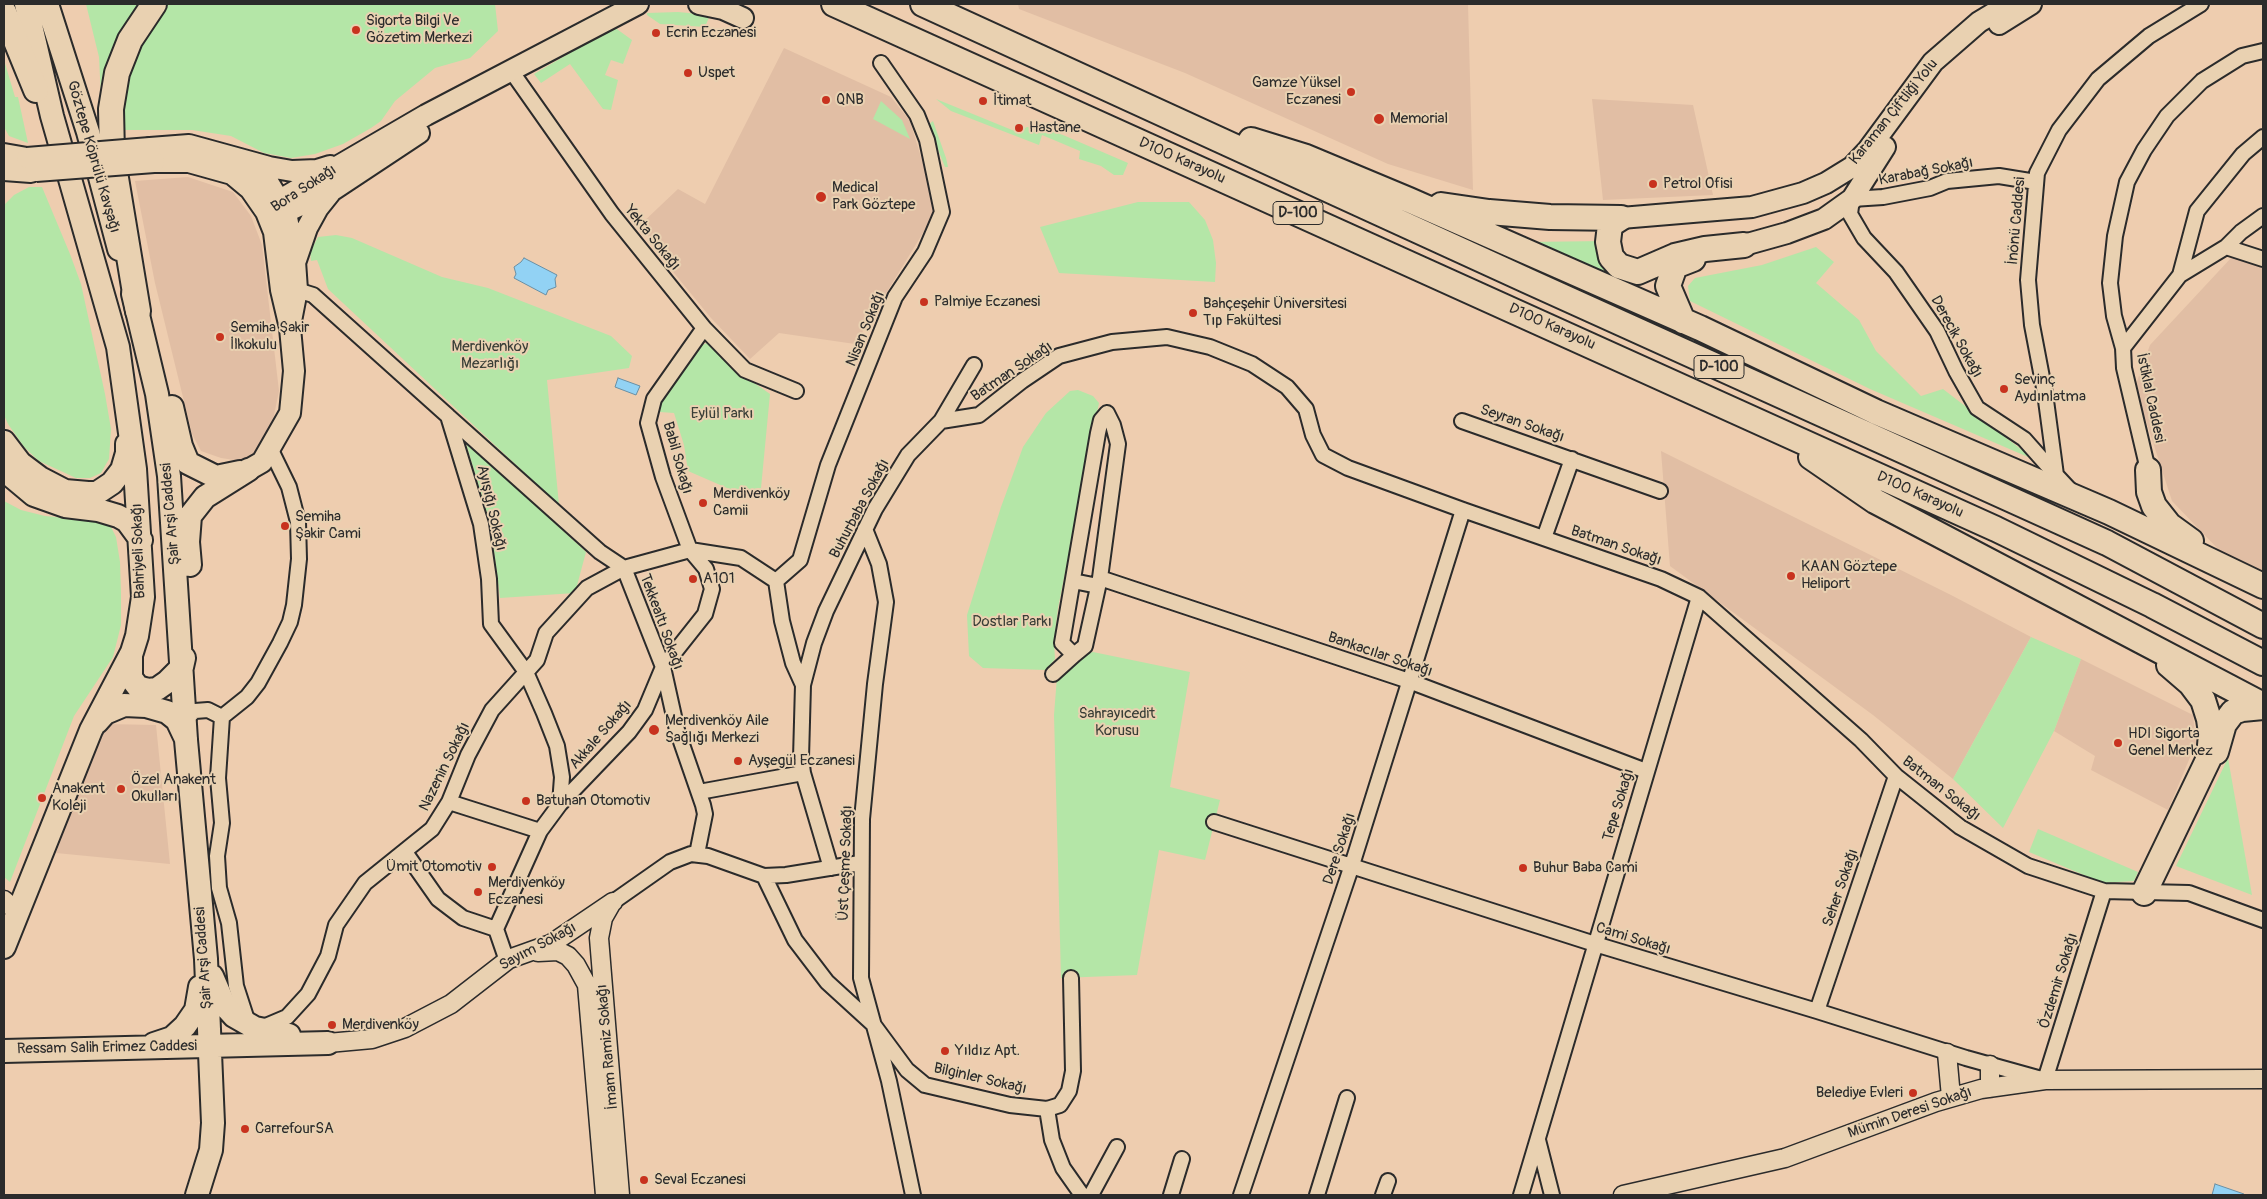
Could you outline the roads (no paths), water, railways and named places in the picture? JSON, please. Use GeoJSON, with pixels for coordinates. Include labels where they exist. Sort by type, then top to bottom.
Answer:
{"type":"FeatureCollection","features":[{"type":"Feature","properties":{"kind":"highway"},"geometry":{"type":"LineString","coordinates":[[138,311],[112,154],[111,109],[117,73],[130,40],[154,4]]}},
{"type":"Feature","properties":{"kind":"highway","name":"D100 Karayolu"},"geometry":{"type":"LineString","coordinates":[[834,4],[1996,529],[2152,605],[2263,662]]}},
{"type":"Feature","properties":{"kind":"highway","name":"D-100"},"geometry":{"type":"LineString","coordinates":[[923,4],[2107,543],[2263,626]]}},
{"type":"Feature","properties":{"kind":"highway"},"geometry":{"type":"LineString","coordinates":[[4,12],[36,90]]}},
{"type":"Feature","properties":{"kind":"highway"},"geometry":{"type":"LineString","coordinates":[[1170,116],[1306,157],[1410,200],[1683,321],[1876,412],[2109,512],[2263,586]]}},
{"type":"Feature","properties":{"kind":"highway"},"geometry":{"type":"LineString","coordinates":[[1410,200],[1529,215],[1620,218]]}},
{"type":"Feature","properties":{"kind":"highway"},"geometry":{"type":"LineString","coordinates":[[1620,218],[1610,225],[1608,242],[1611,257],[1619,266],[1638,272],[1676,256],[1705,249],[1744,245]]}},
{"type":"Feature","properties":{"kind":"highway"},"geometry":{"type":"LineString","coordinates":[[1683,321],[1668,286],[1674,266],[1688,260],[1744,245]]}},
{"type":"Feature","properties":{"kind":"highway"},"geometry":{"type":"LineString","coordinates":[[1761,422],[1875,502],[2263,706]]}},
{"type":"Feature","properties":{"kind":"highway"},"geometry":{"type":"LineString","coordinates":[[2109,512],[2126,510],[2137,500],[2148,470]]}},
{"type":"Feature","properties":{"kind":"highway"},"geometry":{"type":"LineString","coordinates":[[2148,470],[2149,492],[2154,506],[2169,525],[2241,575]]}},
{"type":"Feature","properties":{"kind":"highway"},"geometry":{"type":"LineString","coordinates":[[2135,525],[2163,530],[2169,525]]}},
{"type":"Feature","properties":{"kind":"highway"},"geometry":{"type":"LineString","coordinates":[[2144,643],[2191,684],[2203,700],[2209,718],[2211,733],[2206,771]]}},
{"type":"Feature","properties":{"kind":"highway"},"geometry":{"type":"LineString","coordinates":[[2149,893],[2206,771],[2227,719],[2233,712],[2263,706]]}},
{"type":"Feature","properties":{"kind":"main road"},"geometry":{"type":"LineString","coordinates":[[14,4],[36,90],[75,194]]}},
{"type":"Feature","properties":{"kind":"main road","name":"Göztepe Köprülü Kavşağı"},"geometry":{"type":"LineString","coordinates":[[26,4],[52,116],[75,194]]}},
{"type":"Feature","properties":{"kind":"main road","name":"Göztepe Köprülü Kavşağı"},"geometry":{"type":"LineString","coordinates":[[47,4],[88,132],[138,311]]}},
{"type":"Feature","properties":{"kind":"main road"},"geometry":{"type":"LineString","coordinates":[[59,4],[88,132]]}},
{"type":"Feature","properties":{"kind":"main road","name":"Bora Sokağı"},"geometry":{"type":"LineString","coordinates":[[278,208],[353,158],[426,116],[638,4]]}},
{"type":"Feature","properties":{"kind":"main road"},"geometry":{"type":"LineString","coordinates":[[699,4],[723,9],[743,18]]}},
{"type":"Feature","properties":{"kind":"main road","name":"Karaman Çiftliği Yolu"},"geometry":{"type":"LineString","coordinates":[[1620,218],[1752,206],[1803,193],[1826,183],[1852,167],[1868,150],[1933,62],[1979,22],[2009,4]]}},
{"type":"Feature","properties":{"kind":"main road"},"geometry":{"type":"LineString","coordinates":[[1744,245],[1788,233],[1824,219],[1852,198],[1864,177],[1900,125],[1944,68],[1995,26],[2031,4]]}},
{"type":"Feature","properties":{"kind":"main road","name":"Bora Sokağı"},"geometry":{"type":"LineString","coordinates":[[278,208],[333,190],[512,72]]}},
{"type":"Feature","properties":{"kind":"main road"},"geometry":{"type":"LineString","coordinates":[[4,170],[29,165],[152,155],[189,145],[243,160],[292,170],[317,170],[353,158]]}},
{"type":"Feature","properties":{"kind":"main road"},"geometry":{"type":"LineString","coordinates":[[4,154],[29,165]]}},
{"type":"Feature","properties":{"kind":"main road"},"geometry":{"type":"LineString","coordinates":[[152,155],[189,162],[232,174],[278,208]]}},
{"type":"Feature","properties":{"kind":"main road"},"geometry":{"type":"LineString","coordinates":[[243,160],[268,182],[305,293],[290,328]]}},
{"type":"Feature","properties":{"kind":"main road"},"geometry":{"type":"LineString","coordinates":[[295,262],[307,228],[318,208],[333,190]]}},
{"type":"Feature","properties":{"kind":"main road","name":"Bahriyeli Sokağı"},"geometry":{"type":"LineString","coordinates":[[4,947],[11,907],[91,730],[132,652],[137,636],[142,597],[140,540],[128,408],[118,346],[75,194]]}},
{"type":"Feature","properties":{"kind":"main road"},"geometry":{"type":"LineString","coordinates":[[132,652],[131,678],[138,687],[148,690],[157,689],[182,667],[193,611],[188,542],[190,516],[205,497],[262,462],[290,413],[294,371],[290,328],[281,290],[274,232],[278,208]]}},
{"type":"Feature","properties":{"kind":"main road"},"geometry":{"type":"LineString","coordinates":[[138,311],[166,379],[181,446],[188,463],[216,477],[248,470]]}},
{"type":"Feature","properties":{"kind":"main road","name":"Şair Arşi Caddesi"},"geometry":{"type":"LineString","coordinates":[[138,311],[157,394],[168,476],[186,729],[206,959],[213,1123],[211,1150],[197,1195]]}},
{"type":"Feature","properties":{"kind":"main road"},"geometry":{"type":"LineString","coordinates":[[4,442],[20,463],[40,478],[65,491],[97,493],[112,483],[122,470],[127,453],[128,408]]}},
{"type":"Feature","properties":{"kind":"main road"},"geometry":{"type":"LineString","coordinates":[[4,470],[34,495],[65,506],[98,510],[118,516],[127,521],[140,540]]}},
{"type":"Feature","properties":{"kind":"main road"},"geometry":{"type":"LineString","coordinates":[[91,730],[106,713],[124,705],[146,706],[167,712],[186,729]]}},
{"type":"Feature","properties":{"kind":"main road"},"geometry":{"type":"LineString","coordinates":[[206,959],[224,1006],[237,1018],[253,1027],[328,1042]]}},
{"type":"Feature","properties":{"kind":"main road"},"geometry":{"type":"LineString","coordinates":[[124,1048],[163,1042],[175,1036],[185,1026],[197,1006],[206,959]]}},
{"type":"Feature","properties":{"kind":"main road","name":"Sayım Sokağı"},"geometry":{"type":"LineString","coordinates":[[210,1047],[328,1042]]}},
{"type":"Feature","properties":{"kind":"main road","name":"Ressam Salih Erimez Caddesi"},"geometry":{"type":"LineString","coordinates":[[9,1049],[210,1047]]}},
{"type":"Feature","properties":{"kind":"street","name":"İnönü Caddesi"},"geometry":{"type":"LineString","coordinates":[[2056,475],[2045,393],[2032,325],[2028,280],[2037,173],[2059,130],[2098,79],[2149,36],[2201,4]]}},
{"type":"Feature","properties":{"kind":"street"},"geometry":{"type":"LineString","coordinates":[[2123,348],[2114,316],[2110,284],[2115,236],[2127,182],[2144,150],[2167,116],[2202,81],[2242,56],[2263,51]]}},
{"type":"Feature","properties":{"kind":"street","name":"Nisan Sokağı"},"geometry":{"type":"LineString","coordinates":[[776,581],[800,560],[828,465],[892,302],[926,252],[942,212],[927,140],[917,115],[881,64]]}},
{"type":"Feature","properties":{"kind":"street","name":"Yekta Sokağı"},"geometry":{"type":"LineString","coordinates":[[512,72],[612,214],[704,328],[745,370],[796,391]]}},
{"type":"Feature","properties":{"kind":"street"},"geometry":{"type":"LineString","coordinates":[[2180,275],[2197,211],[2243,154],[2263,137]]}},
{"type":"Feature","properties":{"kind":"street","name":"Karabağ Sokağı"},"geometry":{"type":"LineString","coordinates":[[1852,198],[1883,197],[1930,188],[1947,181],[1999,176],[2036,182]]}},
{"type":"Feature","properties":{"kind":"street","name":"Derecik Sokağı"},"geometry":{"type":"LineString","coordinates":[[1852,198],[1850,214],[1864,238],[1896,272],[1915,297],[1937,331],[1956,371],[1977,408],[2024,439],[2056,475]]}},
{"type":"Feature","properties":{"kind":"street","name":"İstiklal Caddesi"},"geometry":{"type":"LineString","coordinates":[[2148,470],[2124,368],[2123,348],[2180,275],[2226,247],[2241,232],[2263,216]]}},
{"type":"Feature","properties":{"kind":"street"},"geometry":{"type":"LineString","coordinates":[[2226,247],[2263,259]]}},
{"type":"Feature","properties":{"kind":"street"},"geometry":{"type":"LineString","coordinates":[[305,293],[448,416]]}},
{"type":"Feature","properties":{"kind":"street","name":"Babil Sokağı"},"geometry":{"type":"LineString","coordinates":[[690,550],[664,477],[648,423],[654,399],[704,328]]}},
{"type":"Feature","properties":{"kind":"street","name":"Batman Sokağı"},"geometry":{"type":"LineString","coordinates":[[941,421],[980,415],[1022,381],[1059,356],[1112,342],[1167,337],[1210,347],[1252,364],[1286,386],[1306,409],[1313,435],[1323,455],[1348,468],[1661,579],[1699,596],[1861,740],[1896,776],[1960,827],[2020,861],[2104,891],[2189,893],[2263,920]]}},
{"type":"Feature","properties":{"kind":"street","name":"Buhurbaba Sokağı"},"geometry":{"type":"LineString","coordinates":[[803,685],[814,644],[826,611],[865,529],[890,482],[908,455],[941,421],[974,365]]}},
{"type":"Feature","properties":{"kind":"street"},"geometry":{"type":"LineString","coordinates":[[1053,674],[1085,646],[1099,582],[1118,444],[1113,425],[1107,413],[1101,420],[1098,432],[1062,643],[1074,655]]}},
{"type":"Feature","properties":{"kind":"street","name":"Tekkealtı Sokağı"},"geometry":{"type":"LineString","coordinates":[[448,416],[600,552],[624,568],[663,667],[677,730],[705,814],[697,854]]}},
{"type":"Feature","properties":{"kind":"street","name":"Ayışığı Sokağı"},"geometry":{"type":"LineString","coordinates":[[448,416],[481,524],[489,579],[491,624],[526,672],[557,746],[562,778],[560,804]]}},
{"type":"Feature","properties":{"kind":"street","name":"Seyran Sokağı"},"geometry":{"type":"LineString","coordinates":[[1462,421],[1572,458],[1660,491]]}},
{"type":"Feature","properties":{"kind":"street"},"geometry":{"type":"LineString","coordinates":[[186,729],[195,711],[208,710],[222,717],[242,702],[258,683],[290,622],[294,606],[299,559],[298,522],[289,487],[270,448]]}},
{"type":"Feature","properties":{"kind":"street","name":"Seyran Sokağı"},"geometry":{"type":"LineString","coordinates":[[1544,538],[1572,458]]}},
{"type":"Feature","properties":{"kind":"street"},"geometry":{"type":"LineString","coordinates":[[2056,475],[2080,500]]}},
{"type":"Feature","properties":{"kind":"street","name":"Dere Sokağı"},"geometry":{"type":"LineString","coordinates":[[1241,1195],[1352,865],[1463,510]]}},
{"type":"Feature","properties":{"kind":"street","name":"Üst Çeşme Sokağı"},"geometry":{"type":"LineString","coordinates":[[865,529],[879,564],[886,602],[869,742],[862,819],[860,863],[861,978],[889,1081],[913,1195]]}},
{"type":"Feature","properties":{"kind":"street"},"geometry":{"type":"LineString","coordinates":[[690,550],[741,558],[776,581],[782,621],[793,663],[803,685],[801,758],[830,868]]}},
{"type":"Feature","properties":{"kind":"street","name":"Nazenin Sokağı"},"geometry":{"type":"LineString","coordinates":[[253,1027],[265,1027],[283,1019],[304,1000],[312,989],[328,956],[336,925],[365,883],[432,829],[449,802],[468,755],[492,710],[537,660],[546,633],[587,588],[624,568],[690,550]]}},
{"type":"Feature","properties":{"kind":"street","name":"Akkale Sokağı"},"geometry":{"type":"LineString","coordinates":[[496,929],[540,831],[560,804],[629,732],[645,710],[663,667],[705,614],[712,589],[706,569],[690,550]]}},
{"type":"Feature","properties":{"kind":"street","name":"Bankacılar Sokağı"},"geometry":{"type":"LineString","coordinates":[[1073,581],[1099,582],[1409,681],[1646,771]]}},
{"type":"Feature","properties":{"kind":"street","name":"Tepe Sokağı"},"geometry":{"type":"LineString","coordinates":[[1521,1195],[1699,596]]}},
{"type":"Feature","properties":{"kind":"street","name":"Şair Arşi Caddesi"},"geometry":{"type":"LineString","coordinates":[[222,717],[218,778],[222,823],[218,856],[219,888],[229,923],[236,986],[245,1018],[253,1027]]}},
{"type":"Feature","properties":{"kind":"street"},"geometry":{"type":"LineString","coordinates":[[699,792],[804,773]]}},
{"type":"Feature","properties":{"kind":"street","name":"Seher Sokağı"},"geometry":{"type":"LineString","coordinates":[[1817,1011],[1896,776]]}},
{"type":"Feature","properties":{"kind":"street"},"geometry":{"type":"LineString","coordinates":[[449,802],[540,831]]}},
{"type":"Feature","properties":{"kind":"street","name":"Cami Sokağı"},"geometry":{"type":"LineString","coordinates":[[1214,822],[1595,944],[1817,1011],[1947,1053],[2045,1080]]}},
{"type":"Feature","properties":{"kind":"street"},"geometry":{"type":"LineString","coordinates":[[405,852],[438,899],[463,918],[496,929],[507,961]]}},
{"type":"Feature","properties":{"kind":"street"},"geometry":{"type":"LineString","coordinates":[[697,854],[764,876],[860,863]]}},
{"type":"Feature","properties":{"kind":"street","name":"Sayım Sokağı"},"geometry":{"type":"LineString","coordinates":[[328,1042],[372,1039],[405,1028],[451,1004],[507,961],[540,949],[557,940],[675,859],[697,854]]}},
{"type":"Feature","properties":{"kind":"street"},"geometry":{"type":"LineString","coordinates":[[764,876],[795,940],[828,982],[874,1024]]}},
{"type":"Feature","properties":{"kind":"street","name":"Özdemir Sokağı"},"geometry":{"type":"LineString","coordinates":[[2045,1080],[2104,891]]}},
{"type":"Feature","properties":{"kind":"street","name":"İmam Ramiz Sokağı"},"geometry":{"type":"LineString","coordinates":[[613,902],[605,914],[600,927],[620,1195]]}},
{"type":"Feature","properties":{"kind":"street"},"geometry":{"type":"LineString","coordinates":[[557,940],[569,937],[587,940],[595,949],[602,972]]}},
{"type":"Feature","properties":{"kind":"street","name":"İmam Ramiz Sokağı"},"geometry":{"type":"LineString","coordinates":[[528,952],[550,951],[564,953],[574,962],[585,979],[588,992],[605,1195]]}},
{"type":"Feature","properties":{"kind":"street"},"geometry":{"type":"LineString","coordinates":[[1071,978],[1073,1072],[1069,1091],[1060,1105],[1047,1109],[1052,1140],[1063,1168],[1082,1195]]}},
{"type":"Feature","properties":{"kind":"street","name":"Bilginler Sokağı"},"geometry":{"type":"LineString","coordinates":[[874,1024],[907,1070],[925,1085],[1010,1104],[1047,1109]]}},
{"type":"Feature","properties":{"kind":"street"},"geometry":{"type":"LineString","coordinates":[[1947,1053],[1951,1098]]}},
{"type":"Feature","properties":{"kind":"street"},"geometry":{"type":"LineString","coordinates":[[1990,1065],[1990,1088]]}},
{"type":"Feature","properties":{"kind":"street","name":"Mümin Deresi Sokağı"},"geometry":{"type":"LineString","coordinates":[[1624,1195],[1785,1158],[1951,1098],[1990,1088],[2045,1080],[2263,1079]]}},
{"type":"Feature","properties":{"kind":"street"},"geometry":{"type":"LineString","coordinates":[[1317,1195],[1347,1098]]}},
{"type":"Feature","properties":{"kind":"street"},"geometry":{"type":"LineString","coordinates":[[1538,1139],[1552,1195]]}},
{"type":"Feature","properties":{"kind":"street"},"geometry":{"type":"LineString","coordinates":[[1091,1195],[1117,1147]]}},
{"type":"Feature","properties":{"kind":"street"},"geometry":{"type":"LineString","coordinates":[[1171,1195],[1182,1159]]}},
{"type":"Feature","properties":{"kind":"street"},"geometry":{"type":"LineString","coordinates":[[1383,1195],[1388,1181]]}},
{"type":"Feature","properties":{"kind":"water"},"geometry":{"type":"Polygon","coordinates":[[[524,258],[557,275],[555,279],[556,287],[548,290],[546,295],[514,278],[516,274],[514,267],[524,258]]]}},
{"type":"Feature","properties":{"kind":"water"},"geometry":{"type":"Polygon","coordinates":[[[618,378],[640,386],[636,395],[615,387],[618,378]]]}},
{"type":"Feature","properties":{"kind":"water"},"geometry":{"type":"Polygon","coordinates":[[[2215,1184],[2244,1194],[2244,1195],[2212,1195],[2215,1184]]]}},
{"type":"Feature","properties":{"kind":"place","name":"Sigorta Bilgi Ve Gözetim Merkezi"},"geometry":{"type":"Point","coordinates":[356,30]}},
{"type":"Feature","properties":{"kind":"place","name":"Ecrin Eczanesi"},"geometry":{"type":"Point","coordinates":[656,33]}},
{"type":"Feature","properties":{"kind":"place","name":"Uspet"},"geometry":{"type":"Point","coordinates":[688,73]}},
{"type":"Feature","properties":{"kind":"place","name":"Gamze Yüksel Eczanesi"},"geometry":{"type":"Point","coordinates":[1351,92]}},
{"type":"Feature","properties":{"kind":"place","name":"QNB"},"geometry":{"type":"Point","coordinates":[826,100]}},
{"type":"Feature","properties":{"kind":"place","name":"İtimat"},"geometry":{"type":"Point","coordinates":[983,101]}},
{"type":"Feature","properties":{"kind":"place","name":"Memorial"},"geometry":{"type":"Point","coordinates":[1379,119]}},
{"type":"Feature","properties":{"kind":"place","name":"Hastane"},"geometry":{"type":"Point","coordinates":[1019,128]}},
{"type":"Feature","properties":{"kind":"place","name":"Petrol Ofisi"},"geometry":{"type":"Point","coordinates":[1653,184]}},
{"type":"Feature","properties":{"kind":"place","name":"Medical Park Göztepe"},"geometry":{"type":"Point","coordinates":[821,197]}},
{"type":"Feature","properties":{"kind":"place","name":"Palmiye Eczanesi"},"geometry":{"type":"Point","coordinates":[924,302]}},
{"type":"Feature","properties":{"kind":"place","name":"Bahçeşehir Üniversitesi Tıp Fakültesi"},"geometry":{"type":"Point","coordinates":[1193,313]}},
{"type":"Feature","properties":{"kind":"place","name":"Semiha Şakir İlkokulu"},"geometry":{"type":"Point","coordinates":[220,337]}},
{"type":"Feature","properties":{"kind":"place","name":"Sevinç Aydınlatma"},"geometry":{"type":"Point","coordinates":[2004,389]}},
{"type":"Feature","properties":{"kind":"place","name":"Merdivenköy Camii"},"geometry":{"type":"Point","coordinates":[703,503]}},
{"type":"Feature","properties":{"kind":"place","name":"Semiha Şakir Cami"},"geometry":{"type":"Point","coordinates":[285,526]}},
{"type":"Feature","properties":{"kind":"place","name":"KAAN Göztepe Heliport"},"geometry":{"type":"Point","coordinates":[1791,576]}},
{"type":"Feature","properties":{"kind":"place","name":"A101"},"geometry":{"type":"Point","coordinates":[693,579]}},
{"type":"Feature","properties":{"kind":"place","name":"Merdivenköy Aile Sağlığı Merkezi"},"geometry":{"type":"Point","coordinates":[654,730]}},
{"type":"Feature","properties":{"kind":"place","name":"HDI Sigorta Genel Merkez"},"geometry":{"type":"Point","coordinates":[2118,743]}},
{"type":"Feature","properties":{"kind":"place","name":"Ayşegül Eczanesi"},"geometry":{"type":"Point","coordinates":[738,761]}},
{"type":"Feature","properties":{"kind":"place","name":"Özel Anakent Okulları"},"geometry":{"type":"Point","coordinates":[121,789]}},
{"type":"Feature","properties":{"kind":"place","name":"Anakent Koleji"},"geometry":{"type":"Point","coordinates":[42,798]}},
{"type":"Feature","properties":{"kind":"place","name":"Batuhan Otomotiv"},"geometry":{"type":"Point","coordinates":[526,801]}},
{"type":"Feature","properties":{"kind":"place","name":"Ümit Otomotiv"},"geometry":{"type":"Point","coordinates":[492,867]}},
{"type":"Feature","properties":{"kind":"place","name":"Buhur Baba Cami"},"geometry":{"type":"Point","coordinates":[1523,868]}},
{"type":"Feature","properties":{"kind":"place","name":"Merdivenköy Eczanesi"},"geometry":{"type":"Point","coordinates":[478,892]}},
{"type":"Feature","properties":{"kind":"place","name":"Merdivenköy"},"geometry":{"type":"Point","coordinates":[332,1025]}},
{"type":"Feature","properties":{"kind":"place","name":"Yıldız Apt."},"geometry":{"type":"Point","coordinates":[945,1051]}},
{"type":"Feature","properties":{"kind":"place","name":"Belediye Evleri"},"geometry":{"type":"Point","coordinates":[1913,1093]}},
{"type":"Feature","properties":{"kind":"place","name":"CarrefourSA"},"geometry":{"type":"Point","coordinates":[245,1129]}},
{"type":"Feature","properties":{"kind":"place","name":"Seval Eczanesi"},"geometry":{"type":"Point","coordinates":[644,1180]}},
{"type":"Feature","properties":{"kind":"park label","name":"Merdivenköy Mezarlığı"},"geometry":{"type":"Point","coordinates":[490,356]}},
{"type":"Feature","properties":{"kind":"park label","name":"Eylül Parkı"},"geometry":{"type":"Point","coordinates":[722,414]}},
{"type":"Feature","properties":{"kind":"park label","name":"Dostlar Parkı"},"geometry":{"type":"Point","coordinates":[1012,622]}},
{"type":"Feature","properties":{"kind":"park label","name":"Sahrayıcedit Korusu"},"geometry":{"type":"Point","coordinates":[1117,722]}}]}
